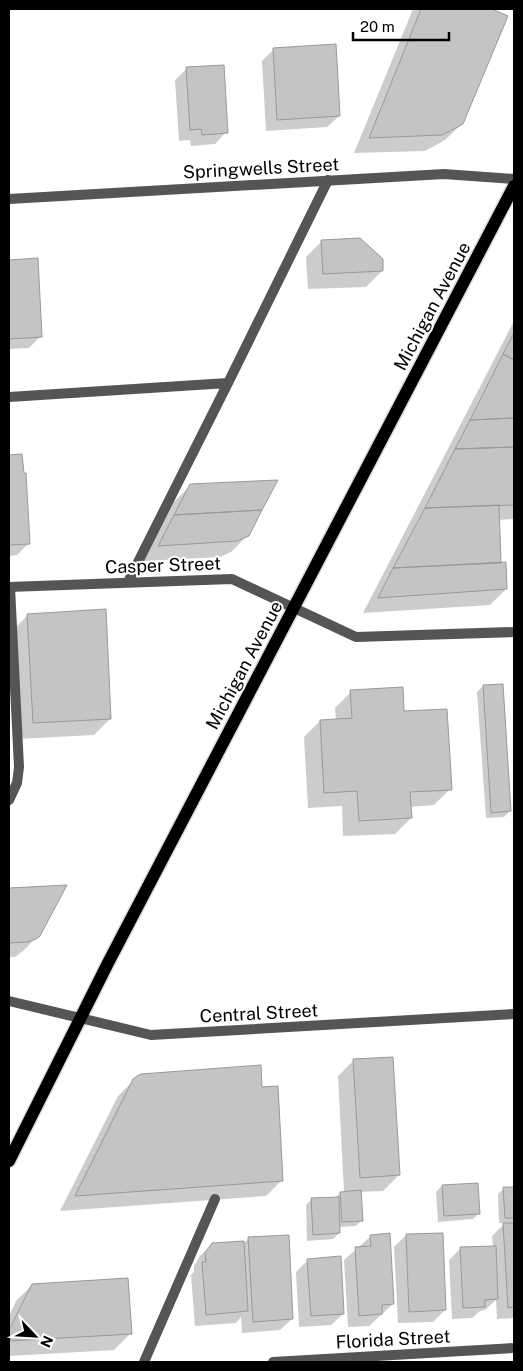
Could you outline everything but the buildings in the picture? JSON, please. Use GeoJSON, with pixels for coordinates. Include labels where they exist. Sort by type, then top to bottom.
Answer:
{"type":"FeatureCollection","features":[{"type":"Feature","properties":{"kind":"main road","name":"Michigan Avenue"},"geometry":{"type":"LineString","coordinates":[[9,1161],[80,1017],[514,186]]}},
{"type":"Feature","properties":{"kind":"street","name":"Springwells Street"},"geometry":{"type":"LineString","coordinates":[[9,200],[444,174],[514,179]]}},
{"type":"Feature","properties":{"kind":"street"},"geometry":{"type":"LineString","coordinates":[[128,582],[328,180]]}},
{"type":"Feature","properties":{"kind":"street"},"geometry":{"type":"LineString","coordinates":[[9,397],[228,383]]}},
{"type":"Feature","properties":{"kind":"street","name":"Casper Street"},"geometry":{"type":"LineString","coordinates":[[10,587],[232,578],[356,637],[514,632]]}},
{"type":"Feature","properties":{"kind":"street"},"geometry":{"type":"LineString","coordinates":[[9,800],[19,767],[10,587]]}},
{"type":"Feature","properties":{"kind":"street","name":"Central Street"},"geometry":{"type":"LineString","coordinates":[[9,1001],[151,1035],[514,1014]]}},
{"type":"Feature","properties":{"kind":"street"},"geometry":{"type":"LineString","coordinates":[[144,1362],[215,1199]]}},
{"type":"Feature","properties":{"kind":"street","name":"Florida Street"},"geometry":{"type":"LineString","coordinates":[[273,1362],[514,1348]]}}]}
